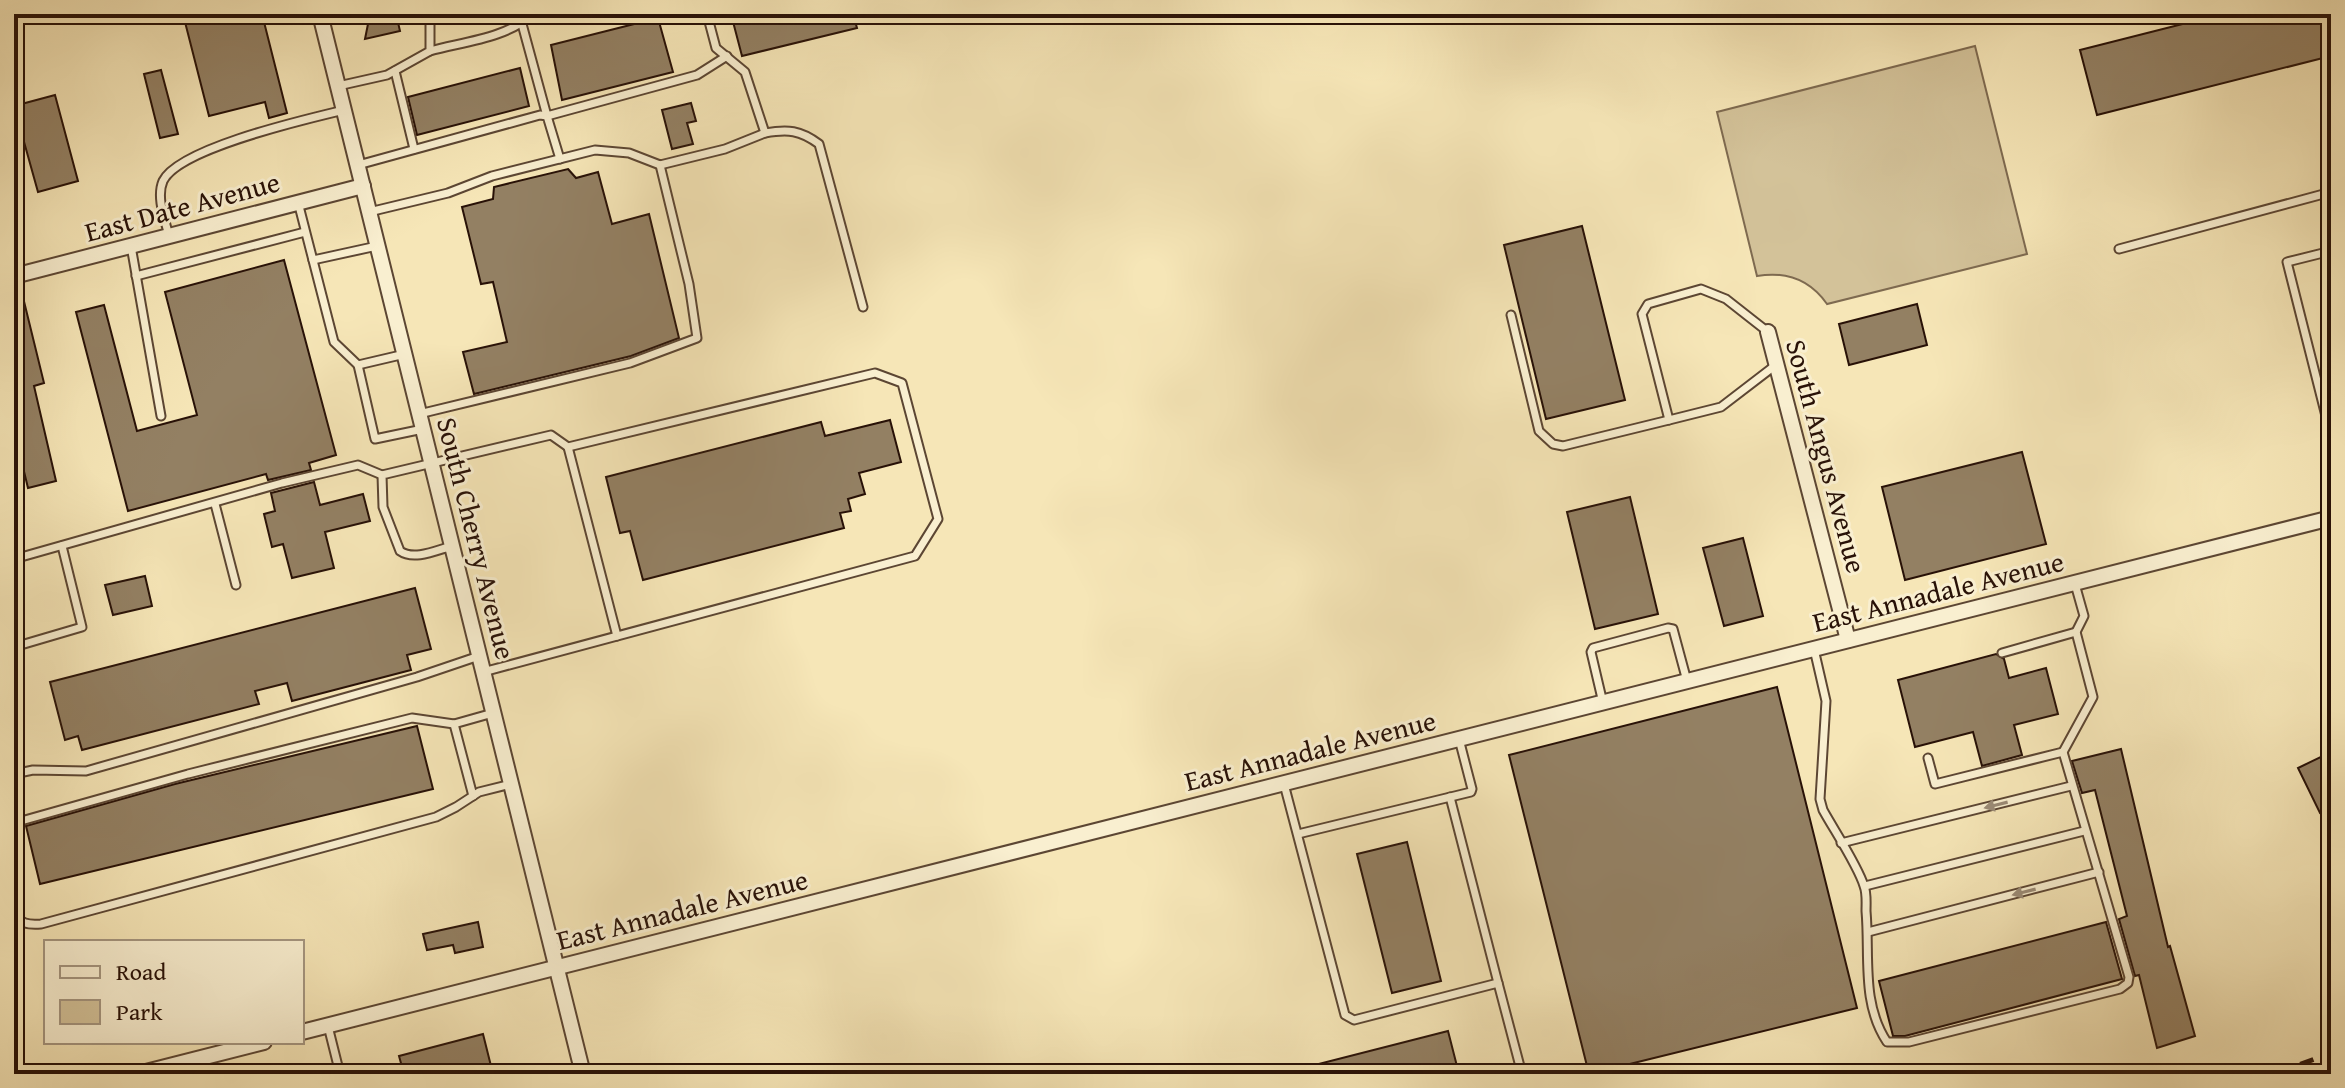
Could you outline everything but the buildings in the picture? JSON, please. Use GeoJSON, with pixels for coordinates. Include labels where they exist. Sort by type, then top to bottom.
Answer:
{"type":"FeatureCollection","features":[{"type":"Feature","properties":{"kind":"street","name":"South Cherry Avenue"},"geometry":{"type":"LineString","coordinates":[[320,14],[583,1072]]}},
{"type":"Feature","properties":{"kind":"street","name":"East Date Avenue"},"geometry":{"type":"LineString","coordinates":[[14,276],[363,186]]}},
{"type":"Feature","properties":{"kind":"street","name":"South Angus Avenue"},"geometry":{"type":"LineString","coordinates":[[1768,332],[1848,640]]}},
{"type":"Feature","properties":{"kind":"street","name":"East Annadale Avenue"},"geometry":{"type":"LineString","coordinates":[[304,1032],[2331,518]]}},
{"type":"Feature","properties":{"kind":"street"},"geometry":{"type":"LineString","coordinates":[[138,1074],[187,1068],[258,1044]]}},
{"type":"Feature","properties":{"kind":"lane"},"geometry":{"type":"LineString","coordinates":[[430,14],[430,51]]}},
{"type":"Feature","properties":{"kind":"lane"},"geometry":{"type":"LineString","coordinates":[[338,86],[395,71],[430,51],[522,24],[532,14]]}},
{"type":"Feature","properties":{"kind":"lane"},"geometry":{"type":"LineString","coordinates":[[707,14],[716,48],[745,72],[765,133]]}},
{"type":"Feature","properties":{"kind":"lane"},"geometry":{"type":"LineString","coordinates":[[522,24],[560,159]]}},
{"type":"Feature","properties":{"kind":"lane"},"geometry":{"type":"LineString","coordinates":[[358,165],[697,75],[727,56]]}},
{"type":"Feature","properties":{"kind":"lane"},"geometry":{"type":"LineString","coordinates":[[395,71],[414,149]]}},
{"type":"Feature","properties":{"kind":"lane"},"geometry":{"type":"LineString","coordinates":[[169,236],[161,193],[163,180],[177,168],[204,152],[243,138],[344,110]]}},
{"type":"Feature","properties":{"kind":"lane"},"geometry":{"type":"LineString","coordinates":[[369,212],[448,193],[492,176],[595,150],[629,153],[660,165],[788,129],[805,134],[819,144],[863,307]]}},
{"type":"Feature","properties":{"kind":"lane"},"geometry":{"type":"LineString","coordinates":[[419,414],[630,363],[697,338],[689,284],[660,165]]}},
{"type":"Feature","properties":{"kind":"lane"},"geometry":{"type":"LineString","coordinates":[[2119,249],[2331,192]]}},
{"type":"Feature","properties":{"kind":"lane"},"geometry":{"type":"LineString","coordinates":[[298,202],[334,342],[358,365],[375,439],[423,429]]}},
{"type":"Feature","properties":{"kind":"lane"},"geometry":{"type":"LineString","coordinates":[[136,276],[305,232]]}},
{"type":"Feature","properties":{"kind":"lane"},"geometry":{"type":"LineString","coordinates":[[131,246],[161,416]]}},
{"type":"Feature","properties":{"kind":"lane"},"geometry":{"type":"LineString","coordinates":[[313,260],[378,246]]}},
{"type":"Feature","properties":{"kind":"lane"},"geometry":{"type":"LineString","coordinates":[[2331,251],[2287,262],[2331,436]]}},
{"type":"Feature","properties":{"kind":"lane"},"geometry":{"type":"LineString","coordinates":[[1669,420],[1642,314],[1648,304],[1701,289],[1726,299],[1768,332]]}},
{"type":"Feature","properties":{"kind":"lane"},"geometry":{"type":"LineString","coordinates":[[1511,315],[1539,431],[1553,444],[1563,446],[1721,407],[1777,364]]}},
{"type":"Feature","properties":{"kind":"lane"},"geometry":{"type":"LineString","coordinates":[[358,365],[405,354]]}},
{"type":"Feature","properties":{"kind":"lane"},"geometry":{"type":"LineString","coordinates":[[483,672],[915,556],[938,519],[902,383],[875,373],[568,447]]}},
{"type":"Feature","properties":{"kind":"lane"},"geometry":{"type":"LineString","coordinates":[[14,559],[282,483],[358,465],[382,475],[551,435],[568,447],[617,636]]}},
{"type":"Feature","properties":{"kind":"lane"},"geometry":{"type":"LineString","coordinates":[[382,475],[383,507],[400,551],[406,555],[452,546]]}},
{"type":"Feature","properties":{"kind":"lane"},"geometry":{"type":"LineString","coordinates":[[215,504],[236,585]]}},
{"type":"Feature","properties":{"kind":"lane"},"geometry":{"type":"LineString","coordinates":[[14,647],[82,627],[62,546]]}},
{"type":"Feature","properties":{"kind":"lane"},"geometry":{"type":"LineString","coordinates":[[1814,649],[1826,701],[1820,799],[1865,886],[1868,932],[1866,967],[1870,1002],[1875,1025],[1887,1042],[1909,1042],[2120,989],[2128,983],[2129,977],[2063,752],[2093,697],[2076,632],[2084,616],[2074,583]]}},
{"type":"Feature","properties":{"kind":"lane"},"geometry":{"type":"LineString","coordinates":[[1603,703],[1591,652],[1593,648],[1668,628],[1673,629],[1687,681]]}},
{"type":"Feature","properties":{"kind":"lane"},"geometry":{"type":"LineString","coordinates":[[2002,653],[2076,632]]}},
{"type":"Feature","properties":{"kind":"lane"},"geometry":{"type":"LineString","coordinates":[[14,774],[33,770],[86,771],[417,677],[479,656]]}},
{"type":"Feature","properties":{"kind":"lane"},"geometry":{"type":"LineString","coordinates":[[14,823],[188,774],[412,718],[454,724],[493,713]]}},
{"type":"Feature","properties":{"kind":"lane"},"geometry":{"type":"LineString","coordinates":[[454,724],[473,796]]}},
{"type":"Feature","properties":{"kind":"lane"},"geometry":{"type":"LineString","coordinates":[[1298,834],[1472,789],[1459,739]]}},
{"type":"Feature","properties":{"kind":"lane"},"geometry":{"type":"LineString","coordinates":[[1928,758],[1935,784],[2063,752]]}},
{"type":"Feature","properties":{"kind":"lane"},"geometry":{"type":"LineString","coordinates":[[14,912],[18,919],[28,925],[41,924],[436,817],[479,792],[511,784]]}},
{"type":"Feature","properties":{"kind":"lane"},"geometry":{"type":"LineString","coordinates":[[1284,784],[1348,1019],[1498,983]]}},
{"type":"Feature","properties":{"kind":"lane"},"geometry":{"type":"LineString","coordinates":[[1841,843],[2071,786]]}},
{"type":"Feature","properties":{"kind":"lane"},"geometry":{"type":"LineString","coordinates":[[1450,797],[1522,1074]]}},
{"type":"Feature","properties":{"kind":"lane"},"geometry":{"type":"LineString","coordinates":[[1865,886],[2084,831]]}},
{"type":"Feature","properties":{"kind":"lane"},"geometry":{"type":"LineString","coordinates":[[1868,932],[2099,872]]}},
{"type":"Feature","properties":{"kind":"lane"},"geometry":{"type":"LineString","coordinates":[[328,1026],[340,1074]]}},
{"type":"Feature","properties":{"kind":"lane"},"geometry":{"type":"LineString","coordinates":[[566,1074],[583,1072]]}},
{"type":"Feature","properties":{"kind":"green space"},"geometry":{"type":"Polygon","coordinates":[[[1975,46],[2027,254],[1827,304],[1813,289],[1796,279],[1778,275],[1757,276],[1717,112],[1975,46]]]}},
{"type":"Feature","properties":{"kind":"railway"},"geometry":{"type":"LineString","coordinates":[[2274,1074],[2331,1053]]}}]}
